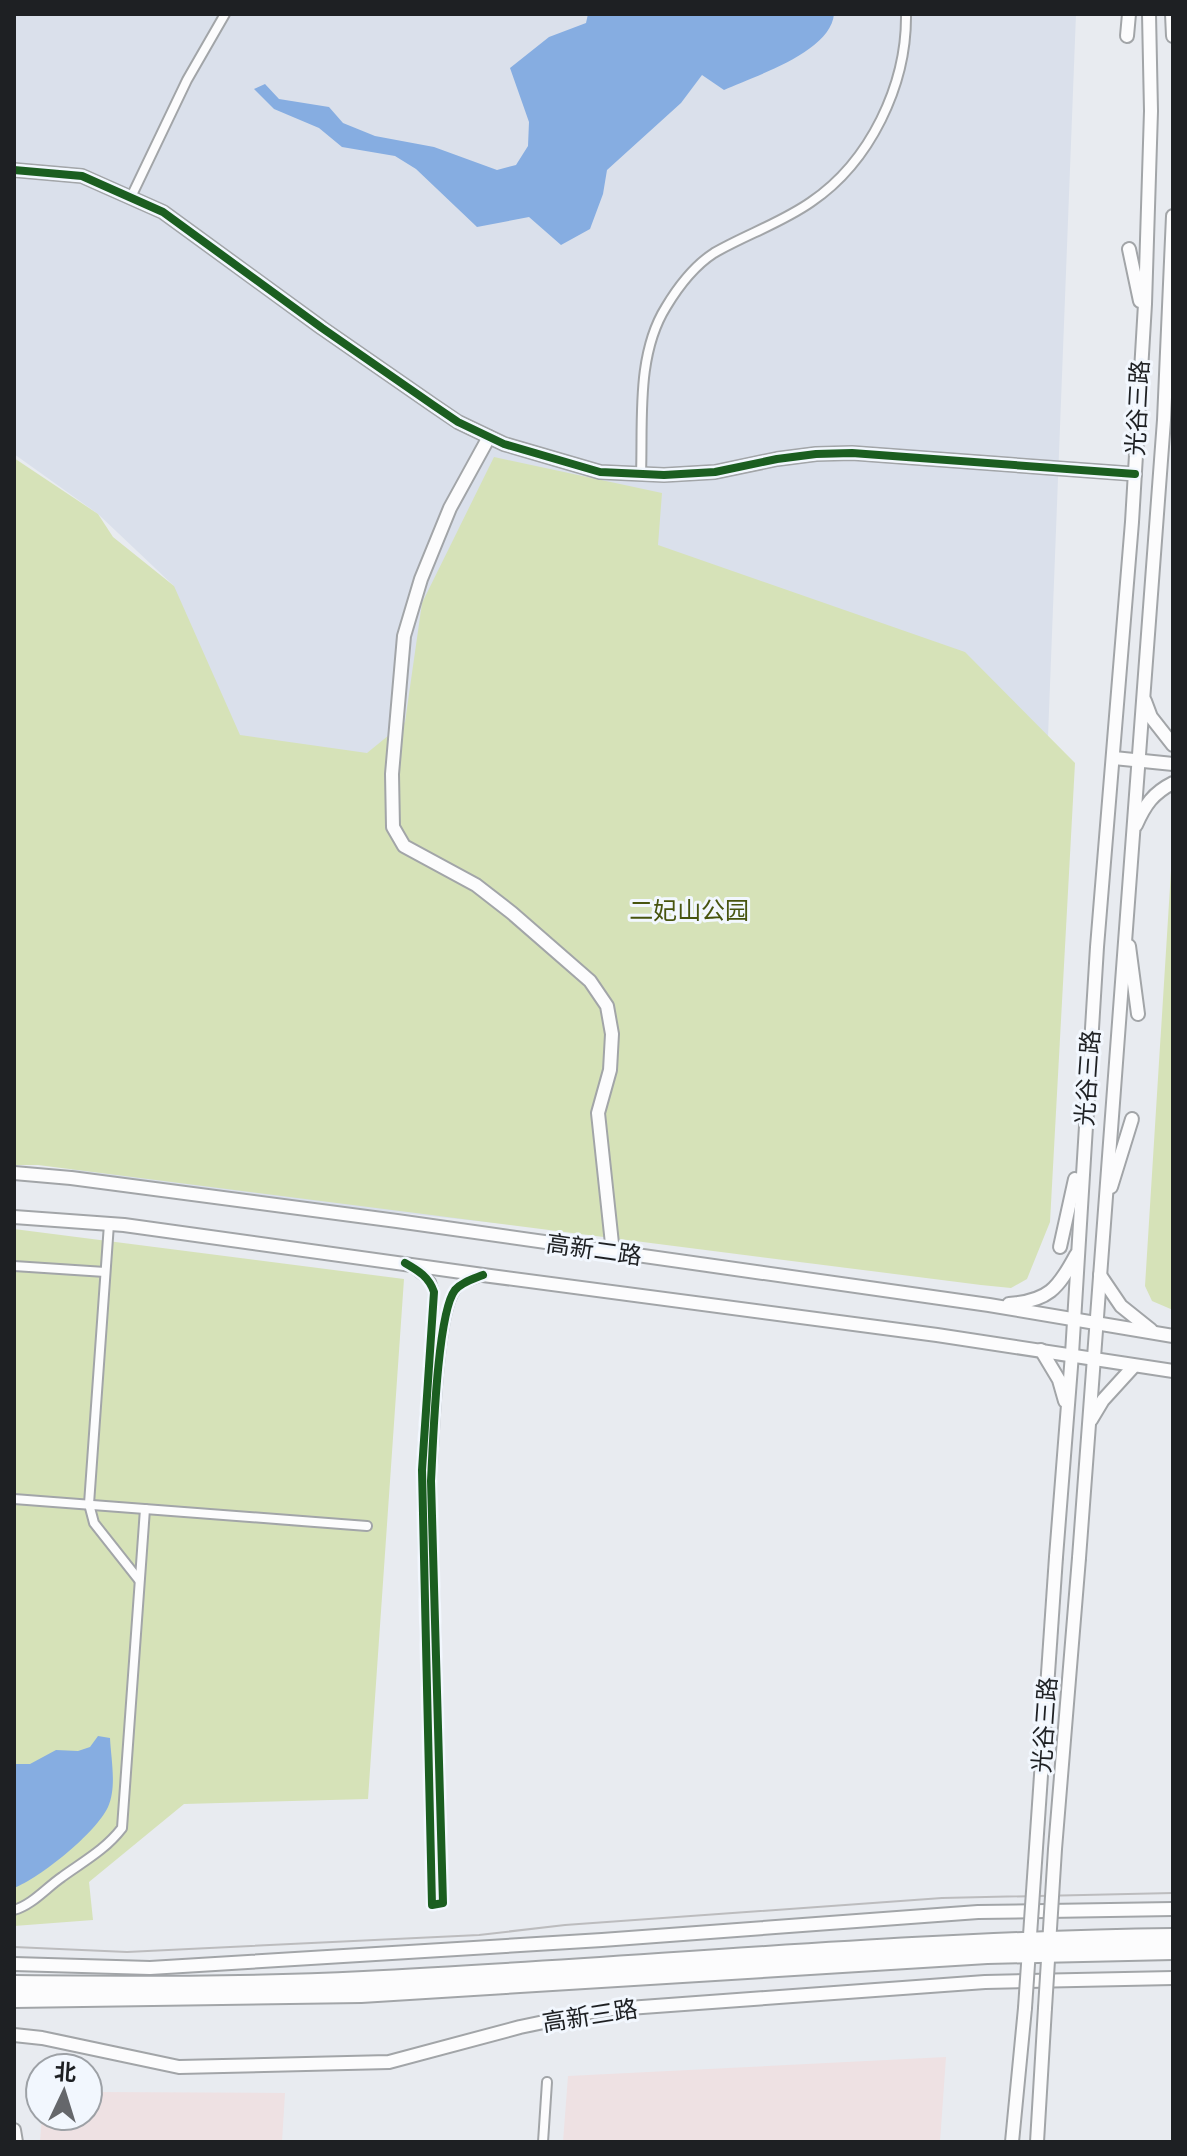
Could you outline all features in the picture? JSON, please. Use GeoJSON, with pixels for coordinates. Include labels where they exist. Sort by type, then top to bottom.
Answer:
{"type":"FeatureCollection","features":[{"type":"Feature","properties":{"kind":"highway","name":"高新三路"},"geometry":{"type":"LineString","coordinates":[[14,1984],[361,1981],[986,1942],[1173,1937]]}},
{"type":"Feature","properties":{"kind":"highway","name":"高新三路"},"geometry":{"type":"LineString","coordinates":[[14,1999],[361,1994],[972,1956],[1173,1951]]}},
{"type":"Feature","properties":{"kind":"main road"},"geometry":{"type":"LineString","coordinates":[[1127,36],[1129,14]]}},
{"type":"Feature","properties":{"kind":"main road","name":"光谷三路"},"geometry":{"type":"LineString","coordinates":[[1012,2142],[1027,1979],[1072,1354],[1084,1141],[1135,474],[1151,111],[1149,14]]}},
{"type":"Feature","properties":{"kind":"main road"},"geometry":{"type":"LineString","coordinates":[[1172,14],[1173,36]]}},
{"type":"Feature","properties":{"kind":"main road"},"geometry":{"type":"LineString","coordinates":[[14,170],[82,176],[163,212],[433,405],[489,437],[540,456],[600,472],[641,474],[715,472],[777,459],[852,453],[1135,474]]}},
{"type":"Feature","properties":{"kind":"main road","name":"光谷三路"},"geometry":{"type":"LineString","coordinates":[[1037,2142],[1055,1849],[1095,1358],[1164,420],[1173,216]]}},
{"type":"Feature","properties":{"kind":"main road"},"geometry":{"type":"LineString","coordinates":[[1129,249],[1144,321]]}},
{"type":"Feature","properties":{"kind":"main road"},"geometry":{"type":"LineString","coordinates":[[1164,420],[1173,380]]}},
{"type":"Feature","properties":{"kind":"main road"},"geometry":{"type":"LineString","coordinates":[[489,437],[450,508],[421,579],[404,636],[392,774],[393,827],[404,846],[476,885],[512,913],[590,981],[607,1006],[612,1034],[610,1070],[598,1113],[613,1253]]}},
{"type":"Feature","properties":{"kind":"main road"},"geometry":{"type":"LineString","coordinates":[[1142,693],[1151,717],[1173,745]]}},
{"type":"Feature","properties":{"kind":"main road"},"geometry":{"type":"LineString","coordinates":[[1114,758],[1173,764]]}},
{"type":"Feature","properties":{"kind":"main road"},"geometry":{"type":"LineString","coordinates":[[1132,835],[1145,806],[1158,791],[1173,783]]}},
{"type":"Feature","properties":{"kind":"main road"},"geometry":{"type":"LineString","coordinates":[[1126,919],[1138,1014]]}},
{"type":"Feature","properties":{"kind":"main road"},"geometry":{"type":"LineString","coordinates":[[1105,1209],[1132,1119]]}},
{"type":"Feature","properties":{"kind":"main road"},"geometry":{"type":"LineString","coordinates":[[1060,1247],[1084,1141]]}},
{"type":"Feature","properties":{"kind":"main road","name":"高新二路"},"geometry":{"type":"LineString","coordinates":[[14,1173],[397,1221],[989,1305],[1173,1336]]}},
{"type":"Feature","properties":{"kind":"main road","name":"高新二路"},"geometry":{"type":"LineString","coordinates":[[14,1217],[109,1224],[405,1263],[1072,1354],[1173,1371]]}},
{"type":"Feature","properties":{"kind":"main road"},"geometry":{"type":"LineString","coordinates":[[989,1305],[1025,1303],[1042,1298],[1058,1286],[1077,1253]]}},
{"type":"Feature","properties":{"kind":"main road"},"geometry":{"type":"LineString","coordinates":[[1100,1275],[1121,1306],[1157,1334]]}},
{"type":"Feature","properties":{"kind":"main road"},"geometry":{"type":"LineString","coordinates":[[1041,1350],[1059,1380],[1066,1407]]}},
{"type":"Feature","properties":{"kind":"main road"},"geometry":{"type":"LineString","coordinates":[[1090,1423],[1103,1400],[1134,1366]]}},
{"type":"Feature","properties":{"kind":"main road"},"geometry":{"type":"LineString","coordinates":[[14,1964],[150,1968],[602,1940],[978,1912],[1173,1909]]}},
{"type":"Feature","properties":{"kind":"main road","name":"高新三路"},"geometry":{"type":"LineString","coordinates":[[14,2035],[179,2067],[389,2062],[520,2027],[601,2010],[985,1982],[1173,1978]]}},
{"type":"Feature","properties":{"kind":"street"},"geometry":{"type":"LineString","coordinates":[[131,197],[187,80],[225,14]]}},
{"type":"Feature","properties":{"kind":"street"},"geometry":{"type":"LineString","coordinates":[[641,474],[645,371],[652,338],[664,309],[686,278],[712,254],[811,202],[837,181],[858,157],[874,133],[892,93],[903,56],[906,14]]}},
{"type":"Feature","properties":{"kind":"street"},"geometry":{"type":"LineString","coordinates":[[109,1224],[89,1504],[94,1523],[139,1580]]}},
{"type":"Feature","properties":{"kind":"street"},"geometry":{"type":"LineString","coordinates":[[405,1263],[421,1272],[431,1282],[434,1292],[422,1470],[432,1905],[443,1903],[431,1481],[434,1432],[445,1310],[458,1286],[483,1275]]}},
{"type":"Feature","properties":{"kind":"street"},"geometry":{"type":"LineString","coordinates":[[14,1266],[105,1272]]}},
{"type":"Feature","properties":{"kind":"street"},"geometry":{"type":"LineString","coordinates":[[14,1499],[367,1526]]}},
{"type":"Feature","properties":{"kind":"street"},"geometry":{"type":"LineString","coordinates":[[14,1910],[23,1908],[61,1877],[98,1853],[111,1843],[122,1828],[145,1509]]}},
{"type":"Feature","properties":{"kind":"street"},"geometry":{"type":"LineString","coordinates":[[543,2142],[547,2082]]}},
{"type":"Feature","properties":{"kind":"shaded area"},"geometry":{"type":"Polygon","coordinates":[[[14,14],[1076,14],[1027,1279],[71,1178],[73,1153],[204,801],[174,586],[98,514],[14,454],[14,14]]]}},
{"type":"Feature","properties":{"kind":"shaded area"},"geometry":{"type":"Polygon","coordinates":[[[946,2057],[940,2142],[563,2142],[568,2076],[946,2057]]]}},
{"type":"Feature","properties":{"kind":"shaded area"},"geometry":{"type":"Polygon","coordinates":[[[104,2092],[285,2093],[282,2142],[40,2142],[41,2132],[104,2132],[104,2092]]]}},
{"type":"Feature","properties":{"kind":"green space","name":"二妃山公园"},"geometry":{"type":"Polygon","coordinates":[[[494,457],[662,493],[658,545],[965,652],[1075,763],[1050,1222],[1027,1279],[1011,1288],[981,1285],[38,1165],[14,1165],[14,458],[98,514],[113,537],[174,586],[240,735],[367,753],[405,722],[422,603],[494,457]]]}},
{"type":"Feature","properties":{"kind":"green space"},"geometry":{"type":"Polygon","coordinates":[[[1173,839],[1173,1310],[1152,1301],[1145,1286],[1173,839]]]}},
{"type":"Feature","properties":{"kind":"green space"},"geometry":{"type":"Polygon","coordinates":[[[14,1229],[404,1279],[368,1799],[184,1804],[89,1882],[93,1920],[14,1926],[14,1229]]]}},
{"type":"Feature","properties":{"kind":"water"},"geometry":{"type":"Polygon","coordinates":[[[588,14],[834,14],[830,28],[820,40],[772,70],[724,90],[702,75],[681,103],[607,170],[603,194],[590,229],[561,245],[529,217],[477,227],[416,169],[395,156],[342,147],[319,128],[274,109],[254,89],[265,84],[279,99],[329,107],[343,123],[375,136],[434,147],[497,170],[516,165],[528,146],[529,122],[510,68],[549,37],[586,23],[588,14]]]}},
{"type":"Feature","properties":{"kind":"water"},"geometry":{"type":"Polygon","coordinates":[[[98,1736],[110,1738],[113,1782],[111,1799],[102,1818],[66,1854],[14,1888],[14,1764],[30,1764],[56,1750],[78,1751],[90,1747],[98,1736]]]}},
{"type":"Feature","properties":{"kind":"tram line"},"geometry":{"type":"LineString","coordinates":[[14,1947],[127,1952],[479,1935],[565,1925],[942,1898],[1173,1893]]}},
{"type":"Feature","properties":{"kind":"cycle path"},"geometry":{"type":"LineString","coordinates":[[14,170],[82,176],[163,212],[458,422],[504,444],[600,472],[664,475],[715,472],[777,459],[852,453],[1135,474]]}},
{"type":"Feature","properties":{"kind":"cycle path"},"geometry":{"type":"LineString","coordinates":[[405,1263],[423,1275],[434,1292],[422,1470],[432,1905],[443,1903],[431,1481],[437,1381],[449,1303],[458,1287],[483,1275]]}}]}
